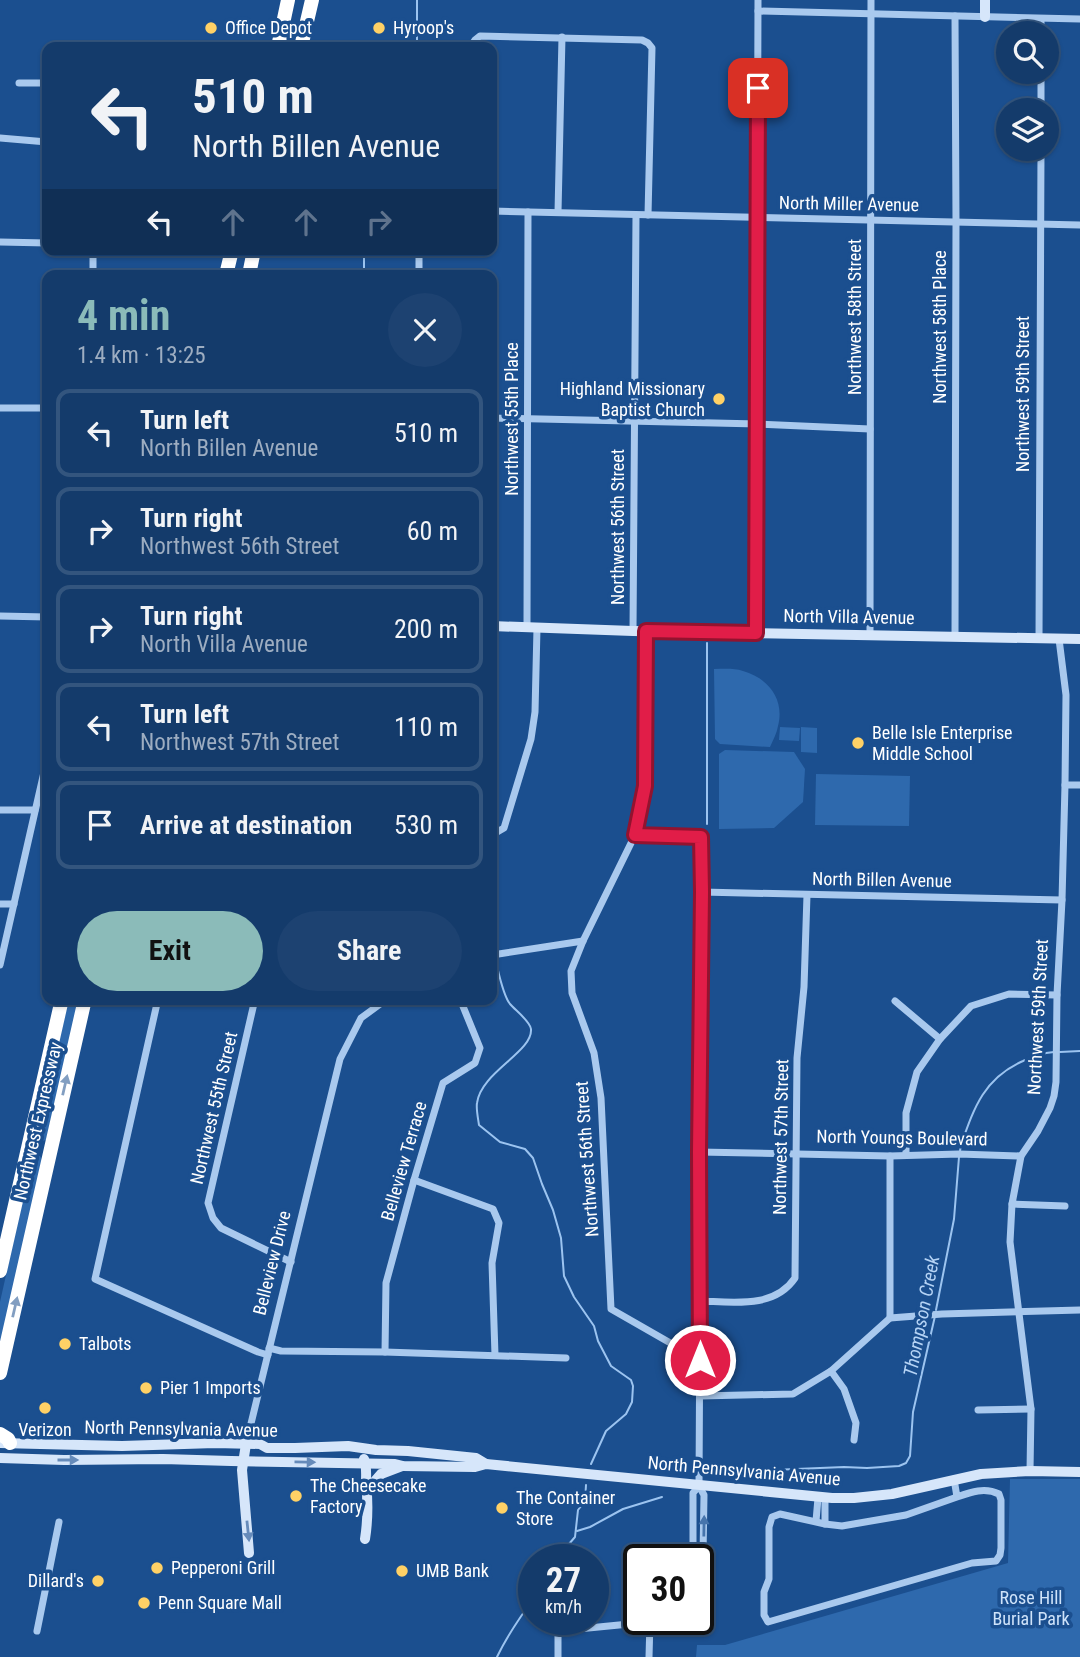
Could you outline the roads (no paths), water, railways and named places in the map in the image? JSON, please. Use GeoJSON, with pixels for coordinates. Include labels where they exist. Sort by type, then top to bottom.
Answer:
{"type":"FeatureCollection","features":[{"type":"Feature","properties":{"kind":"highway"},"geometry":{"type":"LineString","coordinates":[[279,42],[288,0]]}},
{"type":"Feature","properties":{"kind":"highway"},"geometry":{"type":"LineString","coordinates":[[302,42],[312,0]]}},
{"type":"Feature","properties":{"kind":"highway","name":"Northwest Expressway"},"geometry":{"type":"LineString","coordinates":[[0,1271],[61,1005]]}},
{"type":"Feature","properties":{"kind":"highway","name":"Northwest Expressway"},"geometry":{"type":"LineString","coordinates":[[0,1373],[84,1005]]}},
{"type":"Feature","properties":{"kind":"main road"},"geometry":{"type":"LineString","coordinates":[[985,0],[985,17]]}},
{"type":"Feature","properties":{"kind":"main road","name":"North Villa Avenue"},"geometry":{"type":"LineString","coordinates":[[497,626],[1080,639]]}},
{"type":"Feature","properties":{"kind":"main road","name":"North Pennsylvania Avenue"},"geometry":{"type":"LineString","coordinates":[[4,1440],[122,1446],[337,1446],[476,1458],[486,1464]]}},
{"type":"Feature","properties":{"kind":"main road","name":"Belleview Drive"},"geometry":{"type":"LineString","coordinates":[[246,1444],[242,1470],[249,1553]]}},
{"type":"Feature","properties":{"kind":"main road"},"geometry":{"type":"LineString","coordinates":[[244,1461],[267,1448]]}},
{"type":"Feature","properties":{"kind":"main road"},"geometry":{"type":"LineString","coordinates":[[358,1448],[365,1463],[368,1489],[365,1539]]}},
{"type":"Feature","properties":{"kind":"main road","name":"North Pennsylvania Avenue"},"geometry":{"type":"LineString","coordinates":[[0,1458],[163,1458],[475,1467],[486,1464],[822,1498],[892,1494],[981,1474],[1080,1472]]}},
{"type":"Feature","properties":{"kind":"main road"},"geometry":{"type":"LineString","coordinates":[[368,1489],[382,1474],[403,1466]]}},
{"type":"Feature","properties":{"kind":"street"},"geometry":{"type":"LineString","coordinates":[[756,633],[758,0]]}},
{"type":"Feature","properties":{"kind":"street","name":"Northwest 58th Street"},"geometry":{"type":"LineString","coordinates":[[870,634],[871,0]]}},
{"type":"Feature","properties":{"kind":"street"},"geometry":{"type":"LineString","coordinates":[[758,10],[1080,19]]}},
{"type":"Feature","properties":{"kind":"street","name":"Northwest 58th Place"},"geometry":{"type":"LineString","coordinates":[[955,16],[955,637]]}},
{"type":"Feature","properties":{"kind":"street"},"geometry":{"type":"LineString","coordinates":[[474,42],[480,36],[642,40],[648,43],[652,48],[648,215]]}},
{"type":"Feature","properties":{"kind":"street"},"geometry":{"type":"LineString","coordinates":[[558,212],[562,37]]}},
{"type":"Feature","properties":{"kind":"street"},"geometry":{"type":"LineString","coordinates":[[19,83],[42,83]]}},
{"type":"Feature","properties":{"kind":"street"},"geometry":{"type":"LineString","coordinates":[[0,138],[42,142]]}},
{"type":"Feature","properties":{"kind":"street","name":"Northwest 59th Street"},"geometry":{"type":"LineString","coordinates":[[1039,638],[1041,161]]}},
{"type":"Feature","properties":{"kind":"street","name":"North Miller Avenue"},"geometry":{"type":"LineString","coordinates":[[497,211],[1080,225]]}},
{"type":"Feature","properties":{"kind":"street","name":"Northwest 55th Place"},"geometry":{"type":"LineString","coordinates":[[497,832],[505,828],[531,739],[535,712],[527,419],[528,212]]}},
{"type":"Feature","properties":{"kind":"street","name":"Northwest 56th Street"},"geometry":{"type":"LineString","coordinates":[[633,631],[636,215]]}},
{"type":"Feature","properties":{"kind":"street"},"geometry":{"type":"LineString","coordinates":[[0,242],[42,243]]}},
{"type":"Feature","properties":{"kind":"street"},"geometry":{"type":"LineString","coordinates":[[0,408],[42,408]]}},
{"type":"Feature","properties":{"kind":"street"},"geometry":{"type":"LineString","coordinates":[[497,418],[870,429]]}},
{"type":"Feature","properties":{"kind":"street"},"geometry":{"type":"LineString","coordinates":[[0,616],[42,617]]}},
{"type":"Feature","properties":{"kind":"street","name":"Northwest 56th Street"},"geometry":{"type":"LineString","coordinates":[[646,631],[645,786],[635,835],[571,971],[572,993],[594,1053],[601,1098],[611,1309],[700,1360]]}},
{"type":"Feature","properties":{"kind":"street","name":"Northwest 59th Street"},"geometry":{"type":"LineString","coordinates":[[1030,1471],[1031,1409],[1010,1242],[1012,1204],[1021,1156],[1038,1131],[1054,1096],[1062,900],[1066,695],[1059,639]]}},
{"type":"Feature","properties":{"kind":"street"},"geometry":{"type":"LineString","coordinates":[[0,965],[42,780]]}},
{"type":"Feature","properties":{"kind":"street"},"geometry":{"type":"LineString","coordinates":[[1065,785],[1080,785]]}},
{"type":"Feature","properties":{"kind":"street"},"geometry":{"type":"LineString","coordinates":[[0,810],[35,810]]}},
{"type":"Feature","properties":{"kind":"street"},"geometry":{"type":"LineString","coordinates":[[635,835],[701,837],[699,1486],[704,1494],[703,1544]]}},
{"type":"Feature","properties":{"kind":"street","name":"North Billen Avenue"},"geometry":{"type":"LineString","coordinates":[[702,892],[1062,900]]}},
{"type":"Feature","properties":{"kind":"street","name":"Northwest 57th Street"},"geometry":{"type":"LineString","coordinates":[[700,1301],[765,1300],[789,1286],[795,1278],[797,1058],[804,987],[807,895]]}},
{"type":"Feature","properties":{"kind":"street"},"geometry":{"type":"LineString","coordinates":[[0,904],[14,904]]}},
{"type":"Feature","properties":{"kind":"street"},"geometry":{"type":"LineString","coordinates":[[497,955],[583,941]]}},
{"type":"Feature","properties":{"kind":"street"},"geometry":{"type":"LineString","coordinates":[[906,1154],[906,1113],[917,1072],[940,1039],[971,1006],[1009,994],[1057,995]]}},
{"type":"Feature","properties":{"kind":"street"},"geometry":{"type":"LineString","coordinates":[[895,1001],[940,1039]]}},
{"type":"Feature","properties":{"kind":"street"},"geometry":{"type":"LineString","coordinates":[[157,1005],[95,1279],[258,1352],[384,1352],[566,1358]]}},
{"type":"Feature","properties":{"kind":"street","name":"Northwest 55th Street"},"geometry":{"type":"LineString","coordinates":[[255,1005],[208,1203],[213,1218],[221,1228],[291,1262]]}},
{"type":"Feature","properties":{"kind":"street","name":"Belleview Drive"},"geometry":{"type":"LineString","coordinates":[[246,1444],[340,1059],[361,1018],[379,1005]]}},
{"type":"Feature","properties":{"kind":"street","name":"Belleview Terrace"},"geometry":{"type":"LineString","coordinates":[[384,1352],[386,1283],[443,1083],[475,1063],[480,1048],[462,1005]]}},
{"type":"Feature","properties":{"kind":"street","name":"North Youngs Boulevard"},"geometry":{"type":"LineString","coordinates":[[699,1152],[1021,1156]]}},
{"type":"Feature","properties":{"kind":"street"},"geometry":{"type":"LineString","coordinates":[[890,1156],[890,1318]]}},
{"type":"Feature","properties":{"kind":"street"},"geometry":{"type":"LineString","coordinates":[[414,1180],[493,1209],[499,1223],[492,1263],[495,1355]]}},
{"type":"Feature","properties":{"kind":"street"},"geometry":{"type":"LineString","coordinates":[[1012,1204],[1065,1206]]}},
{"type":"Feature","properties":{"kind":"street"},"geometry":{"type":"LineString","coordinates":[[700,1396],[793,1394],[831,1371],[890,1318],[1080,1310]]}},
{"type":"Feature","properties":{"kind":"street"},"geometry":{"type":"LineString","coordinates":[[831,1371],[845,1389],[856,1423],[854,1440]]}},
{"type":"Feature","properties":{"kind":"street"},"geometry":{"type":"LineString","coordinates":[[978,1410],[1031,1409]]}},
{"type":"Feature","properties":{"kind":"street"},"geometry":{"type":"LineString","coordinates":[[954,1479],[957,1497]]}},
{"type":"Feature","properties":{"kind":"street"},"geometry":{"type":"LineString","coordinates":[[693,1544],[693,1493],[699,1486]]}},
{"type":"Feature","properties":{"kind":"street"},"geometry":{"type":"LineString","coordinates":[[991,1490],[999,1494],[1001,1500],[1000,1555],[996,1561],[972,1563],[768,1622],[764,1615],[764,1592],[769,1579],[769,1527],[772,1517],[780,1514],[820,1522],[842,1526],[906,1515],[972,1491],[991,1490]]}},
{"type":"Feature","properties":{"kind":"street"},"geometry":{"type":"LineString","coordinates":[[820,1522],[822,1498]]}},
{"type":"Feature","properties":{"kind":"street"},"geometry":{"type":"LineString","coordinates":[[37,1631],[59,1522]]}},
{"type":"Feature","properties":{"kind":"street"},"geometry":{"type":"LineString","coordinates":[[558,1657],[558,1631],[623,1624]]}},
{"type":"Feature","properties":{"kind":"street"},"geometry":{"type":"LineString","coordinates":[[649,1657],[650,1635]]}},
{"type":"Feature","properties":{"kind":"waterway"},"geometry":{"type":"LineString","coordinates":[[417,0],[417,42]]}},
{"type":"Feature","properties":{"kind":"waterway"},"geometry":{"type":"LineString","coordinates":[[364,256],[364,270]]}},
{"type":"Feature","properties":{"kind":"waterway"},"geometry":{"type":"LineString","coordinates":[[707,643],[707,824]]}},
{"type":"Feature","properties":{"kind":"waterway"},"geometry":{"type":"LineString","coordinates":[[497,966],[510,1004],[531,1029],[524,1046],[496,1072],[481,1092],[477,1105],[479,1125],[500,1142],[525,1149],[533,1158],[561,1238],[564,1276],[574,1297],[594,1326],[598,1341],[611,1366],[631,1380],[633,1386],[632,1402],[626,1414],[606,1431],[591,1464]]}},
{"type":"Feature","properties":{"kind":"waterway","name":"Thompson Creek"},"geometry":{"type":"LineString","coordinates":[[1060,1052],[1080,1051]]}},
{"type":"Feature","properties":{"kind":"waterway","name":"Thompson Creek"},"geometry":{"type":"LineString","coordinates":[[960,1151],[976,1107],[990,1085],[1023,1061],[1054,1052]]}},
{"type":"Feature","properties":{"kind":"waterway","name":"Thompson Creek"},"geometry":{"type":"LineString","coordinates":[[936,1310],[954,1219],[959,1157]]}},
{"type":"Feature","properties":{"kind":"waterway","name":"Thompson Creek"},"geometry":{"type":"LineString","coordinates":[[710,1467],[772,1470],[867,1468],[906,1463],[910,1456],[913,1412],[935,1316]]}},
{"type":"Feature","properties":{"kind":"waterway"},"geometry":{"type":"LineString","coordinates":[[569,1544],[575,1537],[578,1510],[585,1501],[586,1485]]}},
{"type":"Feature","properties":{"kind":"waterway","name":"Thompson Creek"},"geometry":{"type":"LineString","coordinates":[[577,1531],[623,1509],[662,1497]]}},
{"type":"Feature","properties":{"kind":"waterway"},"geometry":{"type":"LineString","coordinates":[[497,1657],[518,1621]]}},
{"type":"Feature","properties":{"kind":"place","name":"Office Depot"},"geometry":{"type":"Point","coordinates":[211,28]}},
{"type":"Feature","properties":{"kind":"place","name":"Hyroop's"},"geometry":{"type":"Point","coordinates":[379,28]}},
{"type":"Feature","properties":{"kind":"place","name":"Highland Missionary Baptist Church"},"geometry":{"type":"Point","coordinates":[719,399]}},
{"type":"Feature","properties":{"kind":"place","name":"Belle Isle Enterprise Middle School"},"geometry":{"type":"Point","coordinates":[858,743]}},
{"type":"Feature","properties":{"kind":"place","name":"Talbots"},"geometry":{"type":"Point","coordinates":[65,1344]}},
{"type":"Feature","properties":{"kind":"place","name":"Pier 1 Imports"},"geometry":{"type":"Point","coordinates":[146,1388]}},
{"type":"Feature","properties":{"kind":"place","name":"Verizon"},"geometry":{"type":"Point","coordinates":[45,1408]}},
{"type":"Feature","properties":{"kind":"place","name":"The Cheesecake Factory"},"geometry":{"type":"Point","coordinates":[296,1496]}},
{"type":"Feature","properties":{"kind":"place","name":"The Container Store"},"geometry":{"type":"Point","coordinates":[502,1508]}},
{"type":"Feature","properties":{"kind":"place","name":"Pepperoni Grill"},"geometry":{"type":"Point","coordinates":[157,1568]}},
{"type":"Feature","properties":{"kind":"place","name":"UMB Bank"},"geometry":{"type":"Point","coordinates":[402,1571]}},
{"type":"Feature","properties":{"kind":"place","name":"Dillard's"},"geometry":{"type":"Point","coordinates":[98,1581]}},
{"type":"Feature","properties":{"kind":"place","name":"Penn Square Mall"},"geometry":{"type":"Point","coordinates":[144,1603]}},
{"type":"Feature","properties":{"kind":"park label","name":"Rose Hill Burial Park"},"geometry":{"type":"Point","coordinates":[1031,1608]}}]}
